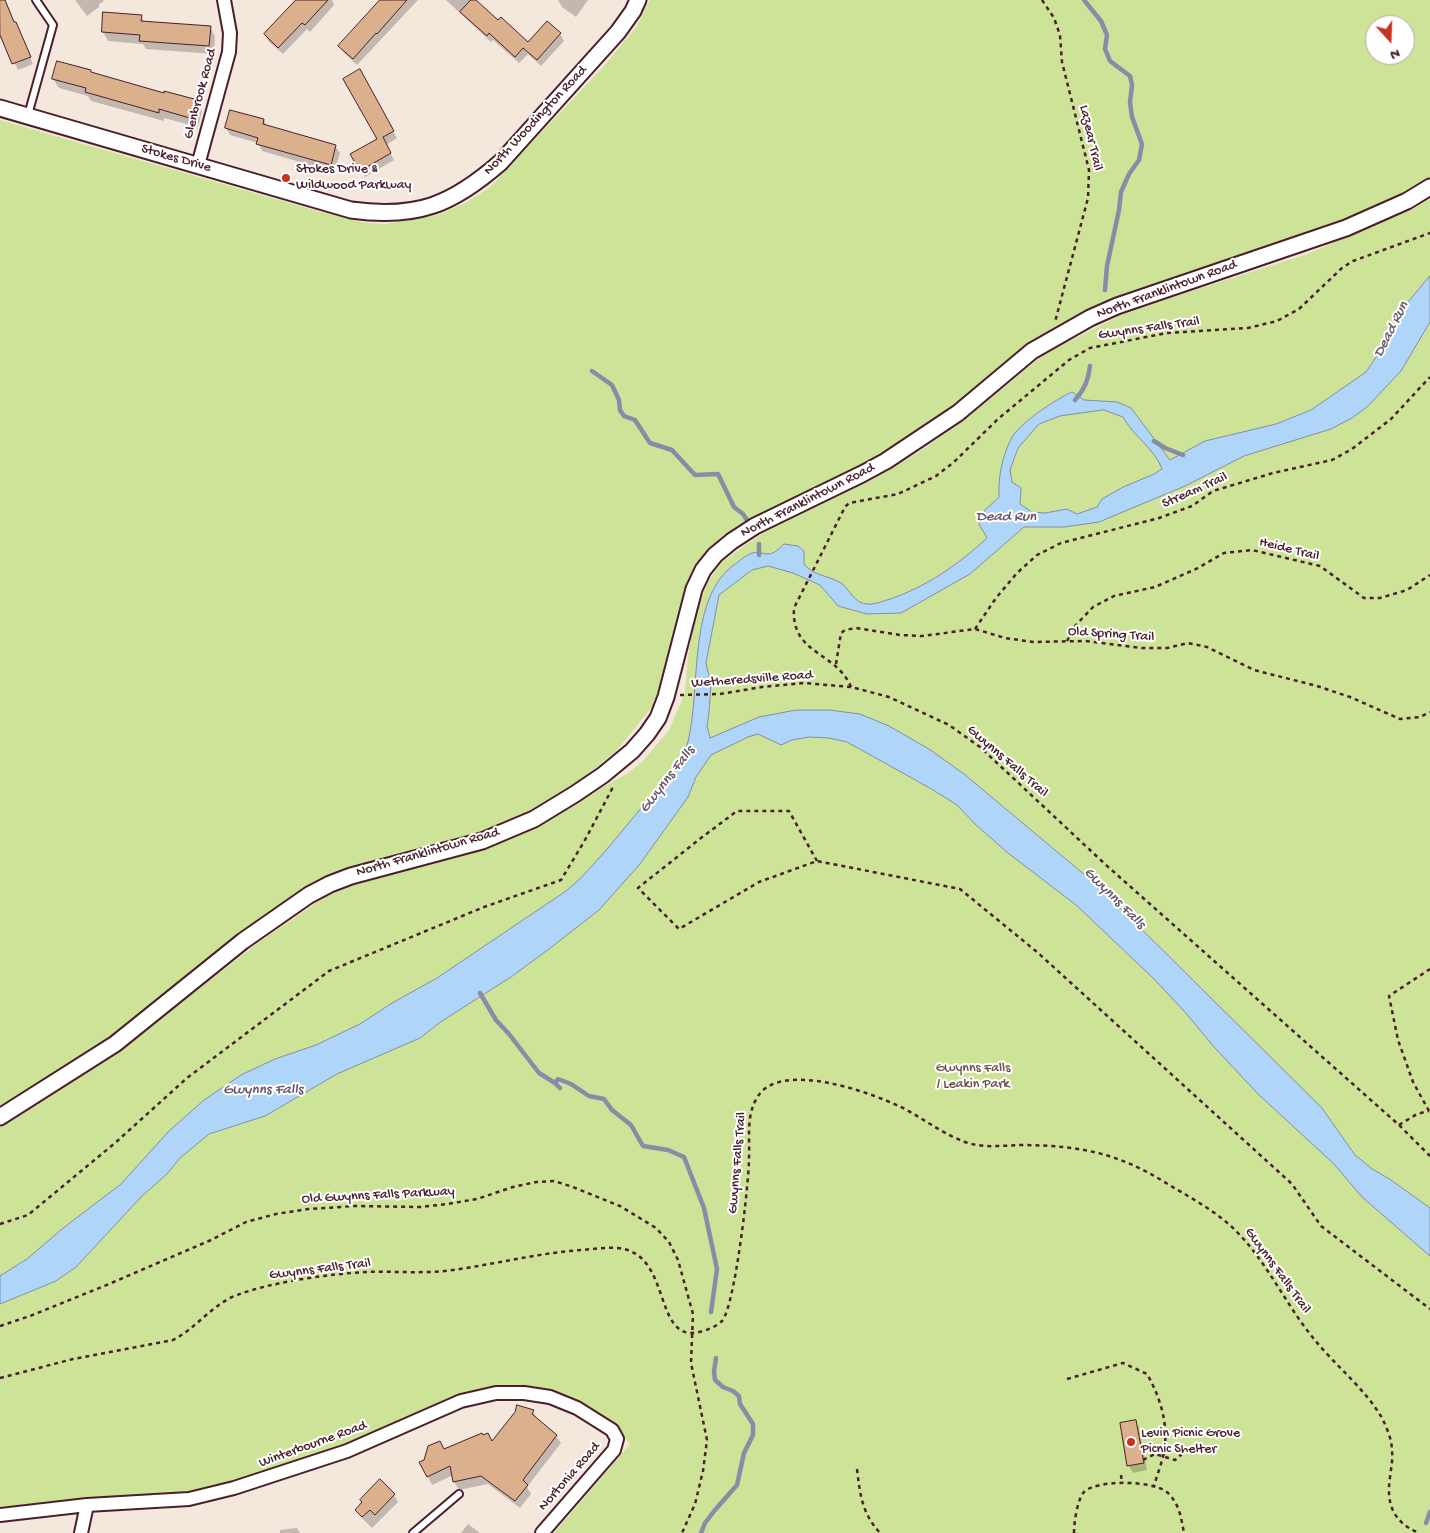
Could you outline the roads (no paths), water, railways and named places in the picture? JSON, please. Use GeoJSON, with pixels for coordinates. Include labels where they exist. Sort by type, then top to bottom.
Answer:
{"type":"FeatureCollection","features":[{"type":"Feature","properties":{"kind":"street","name":"Glenbrook Road"},"geometry":{"type":"LineString","coordinates":[[198,165],[229,52],[230,33],[224,0]]}},
{"type":"Feature","properties":{"kind":"street","name":"North Woodington Road"},"geometry":{"type":"LineString","coordinates":[[351,210],[377,214],[423,208],[456,196],[480,180],[501,162],[618,32],[633,11],[638,0]]}},
{"type":"Feature","properties":{"kind":"street","name":"Stokes Drive"},"geometry":{"type":"LineString","coordinates":[[0,108],[351,210]]}},
{"type":"Feature","properties":{"kind":"street","name":"North Franklintown Road"},"geometry":{"type":"LineString","coordinates":[[0,1117],[115,1044],[243,941],[309,895],[351,876],[482,841],[534,819],[576,794],[603,775],[632,751],[658,718],[666,697],[694,590],[703,570],[715,555],[755,526],[886,461],[958,413],[1032,351],[1090,318],[1117,306],[1346,228],[1407,201],[1430,187]]}},
{"type":"Feature","properties":{"kind":"street","name":"Winterbourne Road"},"geometry":{"type":"LineString","coordinates":[[0,1515],[87,1505],[189,1498],[234,1488],[347,1451],[460,1401],[496,1393],[524,1393],[550,1397],[577,1408],[612,1430],[617,1440]]}},
{"type":"Feature","properties":{"kind":"street","name":"Nortonia Road"},"geometry":{"type":"LineString","coordinates":[[542,1533],[614,1450],[617,1440]]}},
{"type":"Feature","properties":{"kind":"street"},"geometry":{"type":"LineString","coordinates":[[81,1533],[87,1505]]}},
{"type":"Feature","properties":{"kind":"lane"},"geometry":{"type":"LineString","coordinates":[[28,116],[53,26],[36,0]]}},
{"type":"Feature","properties":{"kind":"lane"},"geometry":{"type":"LineString","coordinates":[[413,1533],[459,1494]]}},
{"type":"Feature","properties":{"kind":"water","name":"Gwynns Falls"},"geometry":{"type":"Polygon","coordinates":[[[1430,276],[1430,322],[1401,371],[1367,407],[1352,418],[1331,429],[1244,456],[1185,486],[1099,522],[1064,527],[1024,527],[970,574],[901,613],[867,614],[838,606],[820,585],[793,573],[768,566],[752,570],[719,595],[706,663],[711,684],[707,726],[710,738],[759,717],[796,710],[829,710],[860,714],[889,726],[929,749],[964,774],[1098,886],[1322,1108],[1355,1155],[1430,1208],[1430,1256],[1362,1197],[1334,1164],[1258,1094],[1153,978],[1076,905],[1008,853],[976,825],[957,805],[847,742],[829,738],[809,737],[792,740],[781,745],[758,734],[711,755],[696,777],[688,797],[640,864],[599,910],[549,949],[420,1038],[337,1074],[265,1116],[209,1134],[180,1158],[167,1174],[142,1196],[76,1267],[56,1281],[0,1304],[0,1276],[27,1259],[62,1229],[121,1184],[168,1132],[204,1100],[241,1075],[275,1059],[316,1045],[360,1024],[392,1003],[437,978],[566,891],[581,878],[671,772],[685,752],[690,731],[701,629],[707,605],[717,584],[731,567],[742,558],[755,552],[772,553],[784,544],[798,546],[804,551],[804,564],[808,568],[841,583],[860,602],[875,604],[903,594],[942,574],[987,538],[979,524],[984,511],[999,497],[1001,468],[1011,439],[1029,419],[1057,400],[1072,392],[1084,400],[1117,402],[1131,408],[1170,460],[1205,441],[1276,424],[1311,410],[1366,372],[1389,338],[1409,301],[1430,276]],[[1104,410],[1060,416],[1039,424],[1018,448],[1010,470],[1012,482],[1021,488],[1020,504],[1032,512],[1045,513],[1067,509],[1077,514],[1097,507],[1102,499],[1162,469],[1154,455],[1123,417],[1104,410]]]}},
{"type":"Feature","properties":{"kind":"waterway"},"geometry":{"type":"LineString","coordinates":[[1084,0],[1101,21],[1107,35],[1105,49],[1110,61],[1130,76],[1132,85],[1130,102],[1132,117],[1142,144],[1139,160],[1129,174],[1121,192],[1107,266],[1105,290]]}},
{"type":"Feature","properties":{"kind":"waterway"},"geometry":{"type":"LineString","coordinates":[[1075,400],[1086,384],[1090,366]]}},
{"type":"Feature","properties":{"kind":"waterway"},"geometry":{"type":"LineString","coordinates":[[592,371],[612,385],[619,400],[620,410],[624,416],[635,420],[650,443],[672,450],[695,475],[718,474],[734,507],[747,520]]}},
{"type":"Feature","properties":{"kind":"waterway","name":"Dead Run"},"geometry":{"type":"LineString","coordinates":[[1154,441],[1165,448],[1183,455]]}},
{"type":"Feature","properties":{"kind":"waterway"},"geometry":{"type":"LineString","coordinates":[[759,544],[759,555]]}},
{"type":"Feature","properties":{"kind":"waterway"},"geometry":{"type":"LineString","coordinates":[[480,993],[496,1020],[539,1073],[560,1088]]}},
{"type":"Feature","properties":{"kind":"waterway"},"geometry":{"type":"LineString","coordinates":[[555,1083],[558,1079],[571,1084],[589,1096],[604,1099],[612,1110],[631,1125],[643,1146],[668,1150],[684,1157],[704,1208],[717,1269],[711,1312]]}},
{"type":"Feature","properties":{"kind":"waterway"},"geometry":{"type":"LineString","coordinates":[[701,1533],[705,1523],[737,1485],[744,1453],[753,1435],[753,1424],[740,1404],[739,1396],[715,1380],[716,1358]]}},
{"type":"Feature","properties":{"kind":"waterway"},"geometry":{"type":"LineString","coordinates":[[1426,1523],[1430,1512]]}},
{"type":"Feature","properties":{"kind":"place","name":"Stokes Drive & Wildwood Parkway"},"geometry":{"type":"Point","coordinates":[286,178]}},
{"type":"Feature","properties":{"kind":"place","name":"Levin Picnic Grove Picnic Shelter"},"geometry":{"type":"Point","coordinates":[1131,1442]}},
{"type":"Feature","properties":{"kind":"park label","name":"Gwynns Falls / Leakin Park"},"geometry":{"type":"Point","coordinates":[973,1078]}}]}
